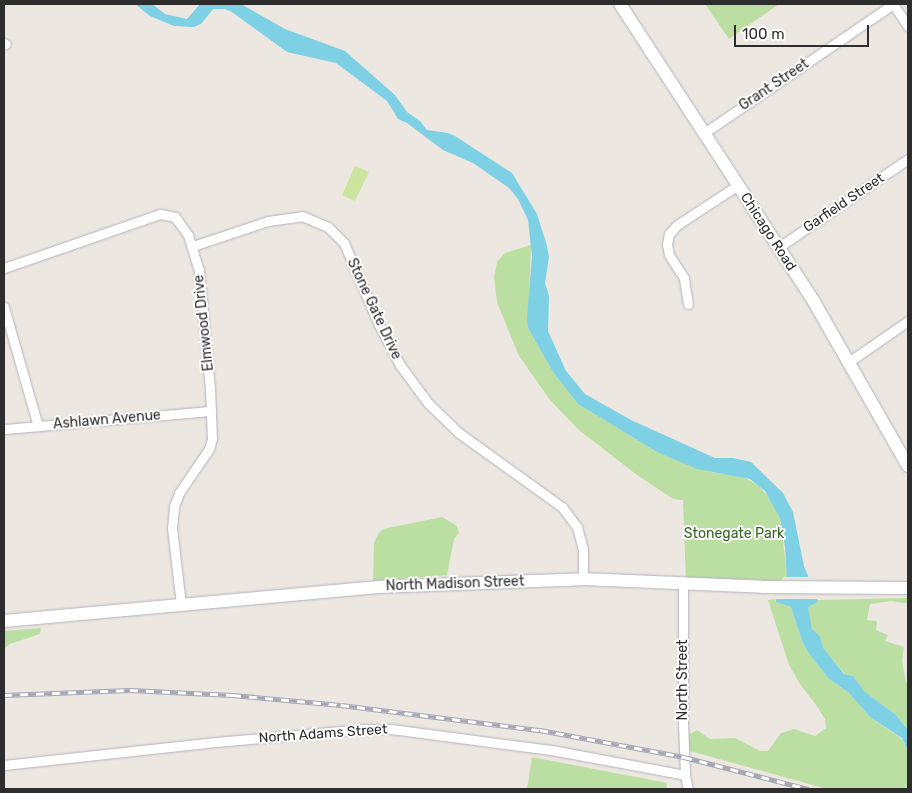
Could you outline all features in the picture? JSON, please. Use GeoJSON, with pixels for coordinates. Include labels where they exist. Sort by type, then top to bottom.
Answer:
{"type":"FeatureCollection","features":[{"type":"Feature","properties":{"kind":"street","name":"Chicago Road"},"geometry":{"type":"LineString","coordinates":[[620,4],[779,247],[850,361],[908,466]]}},
{"type":"Feature","properties":{"kind":"street","name":"Grant Street"},"geometry":{"type":"LineString","coordinates":[[704,133],[893,4]]}},
{"type":"Feature","properties":{"kind":"street"},"geometry":{"type":"LineString","coordinates":[[893,4],[908,26]]}},
{"type":"Feature","properties":{"kind":"street","name":"Garfield Street"},"geometry":{"type":"LineString","coordinates":[[779,247],[908,159]]}},
{"type":"Feature","properties":{"kind":"street"},"geometry":{"type":"LineString","coordinates":[[688,304],[684,278],[669,254],[667,244],[669,234],[677,225],[738,185]]}},
{"type":"Feature","properties":{"kind":"street","name":"Elmwood Drive"},"geometry":{"type":"LineString","coordinates":[[4,268],[160,214],[175,217],[182,224],[192,246],[199,270],[212,439],[209,449],[179,493],[174,507],[172,528],[181,605]]}},
{"type":"Feature","properties":{"kind":"street","name":"Stone Gate Drive"},"geometry":{"type":"LineString","coordinates":[[192,246],[268,221],[302,216],[328,227],[344,244],[375,317],[400,365],[428,403],[459,433],[562,507],[577,527],[582,548],[583,579]]}},
{"type":"Feature","properties":{"kind":"street"},"geometry":{"type":"LineString","coordinates":[[4,307],[38,426]]}},
{"type":"Feature","properties":{"kind":"street"},"geometry":{"type":"LineString","coordinates":[[850,361],[908,321]]}},
{"type":"Feature","properties":{"kind":"street","name":"Ashlawn Avenue"},"geometry":{"type":"LineString","coordinates":[[4,429],[211,411]]}},
{"type":"Feature","properties":{"kind":"street","name":"North Madison Street"},"geometry":{"type":"LineString","coordinates":[[4,621],[378,587],[583,579],[763,587],[908,588]]}},
{"type":"Feature","properties":{"kind":"street","name":"North Street"},"geometry":{"type":"LineString","coordinates":[[683,584],[685,775]]}},
{"type":"Feature","properties":{"kind":"street","name":"North Adams Street"},"geometry":{"type":"LineString","coordinates":[[4,765],[366,729],[391,729],[556,751],[685,775]]}},
{"type":"Feature","properties":{"kind":"street"},"geometry":{"type":"LineString","coordinates":[[685,775],[688,789]]}},
{"type":"Feature","properties":{"kind":"green space"},"geometry":{"type":"Polygon","coordinates":[[[705,4],[779,4],[729,39],[705,4]]]}},
{"type":"Feature","properties":{"kind":"green space"},"geometry":{"type":"Polygon","coordinates":[[[355,166],[369,172],[355,201],[342,195],[355,166]]]}},
{"type":"Feature","properties":{"kind":"green space","name":"Stonegate Park"},"geometry":{"type":"Polygon","coordinates":[[[531,245],[528,328],[553,372],[578,404],[657,452],[711,472],[743,477],[758,485],[772,501],[780,518],[787,580],[783,583],[686,582],[683,500],[673,499],[637,475],[580,431],[550,400],[519,356],[497,302],[494,277],[497,262],[505,253],[531,245]]]}},
{"type":"Feature","properties":{"kind":"green space"},"geometry":{"type":"Polygon","coordinates":[[[442,517],[457,526],[459,533],[454,539],[447,575],[373,581],[374,543],[378,534],[383,529],[442,517]]]}},
{"type":"Feature","properties":{"kind":"green space"},"geometry":{"type":"Polygon","coordinates":[[[908,598],[908,602],[905,603],[891,601],[870,604],[867,620],[877,621],[876,630],[888,635],[885,641],[904,647],[902,661],[906,682],[908,683],[908,730],[896,715],[864,691],[853,676],[845,674],[822,648],[820,636],[812,629],[807,612],[808,607],[817,602],[817,600],[908,598]]]}},
{"type":"Feature","properties":{"kind":"green space"},"geometry":{"type":"Polygon","coordinates":[[[775,599],[776,602],[791,607],[802,641],[810,655],[829,679],[848,692],[870,717],[902,739],[908,751],[908,789],[827,789],[690,751],[688,740],[690,734],[697,730],[710,739],[735,738],[760,751],[768,751],[781,733],[794,729],[815,736],[826,728],[825,719],[789,665],[768,600],[775,599]]]}},
{"type":"Feature","properties":{"kind":"green space"},"geometry":{"type":"Polygon","coordinates":[[[41,628],[40,634],[10,644],[4,649],[4,631],[41,628]]]}},
{"type":"Feature","properties":{"kind":"green space"},"geometry":{"type":"Polygon","coordinates":[[[532,757],[667,783],[666,789],[527,789],[532,757]]]}},
{"type":"Feature","properties":{"kind":"water"},"geometry":{"type":"Polygon","coordinates":[[[135,4],[152,4],[165,14],[187,19],[200,4],[241,4],[285,29],[345,51],[395,95],[407,112],[420,121],[427,130],[455,136],[512,173],[537,214],[547,246],[549,257],[545,283],[549,296],[548,331],[566,371],[585,394],[631,420],[715,458],[733,458],[751,462],[783,493],[793,512],[804,566],[818,602],[808,607],[812,629],[820,636],[823,648],[844,674],[853,676],[864,691],[896,715],[907,729],[908,751],[902,738],[870,717],[848,692],[829,679],[810,655],[802,641],[791,607],[776,602],[776,589],[787,580],[785,547],[780,518],[765,491],[750,479],[697,469],[657,452],[578,404],[553,372],[528,328],[527,318],[532,256],[528,220],[518,199],[509,188],[473,163],[443,150],[407,123],[398,119],[387,101],[336,63],[287,52],[232,12],[225,9],[213,9],[201,24],[194,27],[174,26],[150,16],[135,4]]]}},
{"type":"Feature","properties":{"kind":"pier"},"geometry":{"type":"Polygon","coordinates":[[[784,577],[811,577],[820,599],[772,599],[773,588],[784,577]]]}},
{"type":"Feature","properties":{"kind":"railway"},"geometry":{"type":"LineString","coordinates":[[4,695],[130,690],[233,695],[341,705],[540,730],[684,757],[809,789]]}}]}
